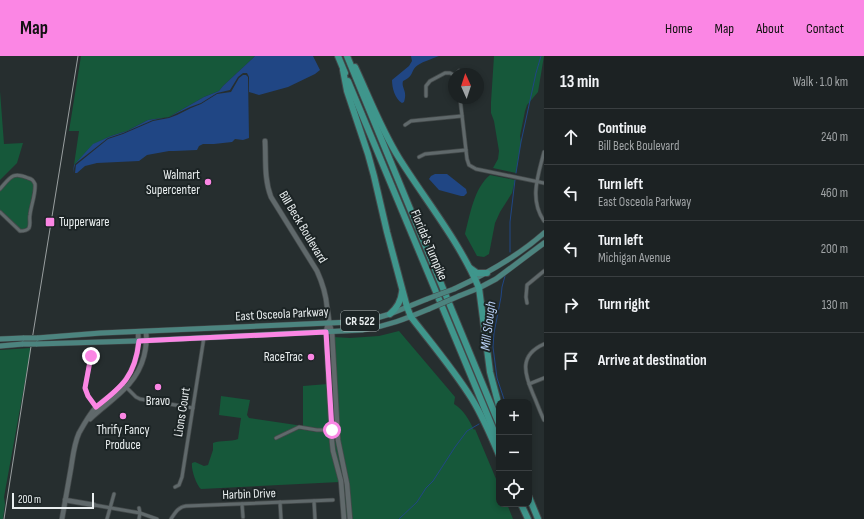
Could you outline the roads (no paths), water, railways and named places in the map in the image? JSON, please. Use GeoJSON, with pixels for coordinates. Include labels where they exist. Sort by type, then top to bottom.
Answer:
{"type":"FeatureCollection","features":[{"type":"Feature","properties":{"kind":"highway","name":"Florida's Turnpike"},"geometry":{"type":"LineString","coordinates":[[338,56],[496,436]]}},
{"type":"Feature","properties":{"kind":"highway","name":"Florida's Turnpike"},"geometry":{"type":"LineString","coordinates":[[346,56],[496,417]]}},
{"type":"Feature","properties":{"kind":"highway"},"geometry":{"type":"LineString","coordinates":[[350,56],[395,151],[448,230],[480,288],[490,372],[497,399]]}},
{"type":"Feature","properties":{"kind":"highway"},"geometry":{"type":"LineString","coordinates":[[343,70],[347,91],[368,154],[387,232],[411,317],[453,370],[466,390],[480,414],[496,449]]}},
{"type":"Feature","properties":{"kind":"highway"},"geometry":{"type":"LineString","coordinates":[[469,267],[477,272],[487,273]]}},
{"type":"Feature","properties":{"kind":"highway"},"geometry":{"type":"LineString","coordinates":[[390,314],[400,302],[402,287]]}},
{"type":"Feature","properties":{"kind":"highway"},"geometry":{"type":"LineString","coordinates":[[532,504],[538,519]]}},
{"type":"Feature","properties":{"kind":"highway"},"geometry":{"type":"LineString","coordinates":[[523,507],[529,519]]}},
{"type":"Feature","properties":{"kind":"highway"},"geometry":{"type":"LineString","coordinates":[[525,507],[529,519]]}},
{"type":"Feature","properties":{"kind":"main road","name":"East Osceola Parkway"},"geometry":{"type":"LineString","coordinates":[[0,339],[352,322],[373,318],[408,308],[476,279],[518,254],[544,233]]}},
{"type":"Feature","properties":{"kind":"main road","name":"East Osceola Parkway"},"geometry":{"type":"LineString","coordinates":[[0,346],[329,332],[373,328],[392,324],[411,317],[480,288],[496,279],[544,243]]}},
{"type":"Feature","properties":{"kind":"street"},"geometry":{"type":"LineString","coordinates":[[426,96],[426,86],[430,81],[448,73]]}},
{"type":"Feature","properties":{"kind":"street"},"geometry":{"type":"LineString","coordinates":[[461,104],[466,150],[470,165],[474,168],[544,183]]}},
{"type":"Feature","properties":{"kind":"street"},"geometry":{"type":"LineString","coordinates":[[405,124],[411,121],[462,116]]}},
{"type":"Feature","properties":{"kind":"street","name":"Bill Beck Boulevard"},"geometry":{"type":"LineString","coordinates":[[265,141],[266,180],[271,197],[318,273],[326,297],[328,309],[334,430],[333,451],[341,481],[344,519]]}},
{"type":"Feature","properties":{"kind":"street"},"geometry":{"type":"LineString","coordinates":[[418,157],[425,154],[466,150]]}},
{"type":"Feature","properties":{"kind":"street"},"geometry":{"type":"LineString","coordinates":[[544,152],[535,192],[537,209],[544,221]]}},
{"type":"Feature","properties":{"kind":"street"},"geometry":{"type":"LineString","coordinates":[[0,189],[11,177],[20,174],[34,181],[36,186],[28,229],[22,231],[16,228],[0,212]]}},
{"type":"Feature","properties":{"kind":"street"},"geometry":{"type":"LineString","coordinates":[[527,303],[527,286],[544,271]]}},
{"type":"Feature","properties":{"kind":"street"},"geometry":{"type":"LineString","coordinates":[[62,519],[76,440],[83,426],[127,379],[135,362],[139,341],[138,332]]}},
{"type":"Feature","properties":{"kind":"street"},"geometry":{"type":"LineString","coordinates":[[98,409],[126,388],[137,375],[141,367],[147,340],[146,332]]}},
{"type":"Feature","properties":{"kind":"street","name":"Lions Court"},"geometry":{"type":"LineString","coordinates":[[175,487],[178,485],[182,477],[204,338]]}},
{"type":"Feature","properties":{"kind":"street"},"geometry":{"type":"LineString","coordinates":[[544,344],[532,351],[525,367],[529,384],[542,412],[544,420]]}},
{"type":"Feature","properties":{"kind":"street"},"geometry":{"type":"LineString","coordinates":[[92,349],[85,388],[88,396],[98,409]]}},
{"type":"Feature","properties":{"kind":"street"},"geometry":{"type":"LineString","coordinates":[[529,384],[544,378]]}},
{"type":"Feature","properties":{"kind":"street"},"geometry":{"type":"LineString","coordinates":[[122,383],[140,399],[193,408]]}},
{"type":"Feature","properties":{"kind":"street"},"geometry":{"type":"LineString","coordinates":[[276,438],[299,427],[317,430],[334,430]]}},
{"type":"Feature","properties":{"kind":"street","name":"Bill Beck Boulevard"},"geometry":{"type":"LineString","coordinates":[[334,430],[346,484],[350,519]]}},
{"type":"Feature","properties":{"kind":"street"},"geometry":{"type":"LineString","coordinates":[[107,519],[114,494]]}},
{"type":"Feature","properties":{"kind":"street"},"geometry":{"type":"LineString","coordinates":[[65,500],[140,514],[157,519]]}},
{"type":"Feature","properties":{"kind":"street","name":"Harbin Drive"},"geometry":{"type":"LineString","coordinates":[[171,519],[177,510],[183,507],[333,500]]}},
{"type":"Feature","properties":{"kind":"street"},"geometry":{"type":"LineString","coordinates":[[314,501],[315,519]]}},
{"type":"Feature","properties":{"kind":"street"},"geometry":{"type":"LineString","coordinates":[[280,502],[281,519]]}},
{"type":"Feature","properties":{"kind":"street"},"geometry":{"type":"LineString","coordinates":[[242,504],[243,517]]}},
{"type":"Feature","properties":{"kind":"street"},"geometry":{"type":"LineString","coordinates":[[139,508],[139,519]]}},
{"type":"Feature","properties":{"kind":"water"},"geometry":{"type":"Polygon","coordinates":[[[255,56],[313,56],[320,70],[288,87],[259,95],[249,92],[249,77],[247,73],[243,73],[238,77],[230,90],[217,93],[201,103],[169,117],[204,97],[219,91],[255,56]]]}},
{"type":"Feature","properties":{"kind":"water"},"geometry":{"type":"Polygon","coordinates":[[[411,56],[439,56],[418,65],[411,75],[403,81],[405,98],[404,102],[402,103],[397,99],[394,93],[392,80],[409,66],[412,61],[411,56]]]}},
{"type":"Feature","properties":{"kind":"water"},"geometry":{"type":"Polygon","coordinates":[[[243,75],[248,77],[249,138],[243,140],[235,139],[232,142],[203,144],[199,146],[197,150],[169,151],[147,155],[139,161],[97,163],[85,166],[75,173],[76,165],[108,139],[153,121],[177,115],[201,104],[217,94],[231,92],[239,78],[243,75]]]}},
{"type":"Feature","properties":{"kind":"water"},"geometry":{"type":"Polygon","coordinates":[[[166,118],[153,120],[123,133],[108,138],[75,164],[73,173],[74,165],[93,144],[111,136],[127,131],[148,120],[166,118]]]}},
{"type":"Feature","properties":{"kind":"water"},"geometry":{"type":"Polygon","coordinates":[[[435,174],[447,174],[466,189],[467,193],[464,196],[461,196],[439,190],[429,179],[435,174]]]}},
{"type":"Feature","properties":{"kind":"waterway","name":"Mill Slough"},"geometry":{"type":"LineString","coordinates":[[516,173],[521,142],[541,56]]}},
{"type":"Feature","properties":{"kind":"waterway","name":"Mill Slough"},"geometry":{"type":"LineString","coordinates":[[510,252],[510,222],[515,180]]}},
{"type":"Feature","properties":{"kind":"waterway","name":"Mill Slough"},"geometry":{"type":"LineString","coordinates":[[504,399],[497,378],[493,347],[494,333],[505,276]]}},
{"type":"Feature","properties":{"kind":"waterway","name":"Mill Slough"},"geometry":{"type":"LineString","coordinates":[[399,519],[417,502],[467,431],[479,424]]}},
{"type":"Feature","properties":{"kind":"railway"},"geometry":{"type":"LineString","coordinates":[[4,519],[78,56]]}},
{"type":"Feature","properties":{"kind":"place","name":"Walmart Supercenter"},"geometry":{"type":"Point","coordinates":[208,182]}},
{"type":"Feature","properties":{"kind":"place","name":"Tupperware"},"geometry":{"type":"Point","coordinates":[50,222]}},
{"type":"Feature","properties":{"kind":"place","name":"RaceTrac"},"geometry":{"type":"Point","coordinates":[311,357]}},
{"type":"Feature","properties":{"kind":"place","name":"Bravo"},"geometry":{"type":"Point","coordinates":[158,387]}},
{"type":"Feature","properties":{"kind":"place","name":"Thrify Fancy Produce"},"geometry":{"type":"Point","coordinates":[123,416]}}]}
